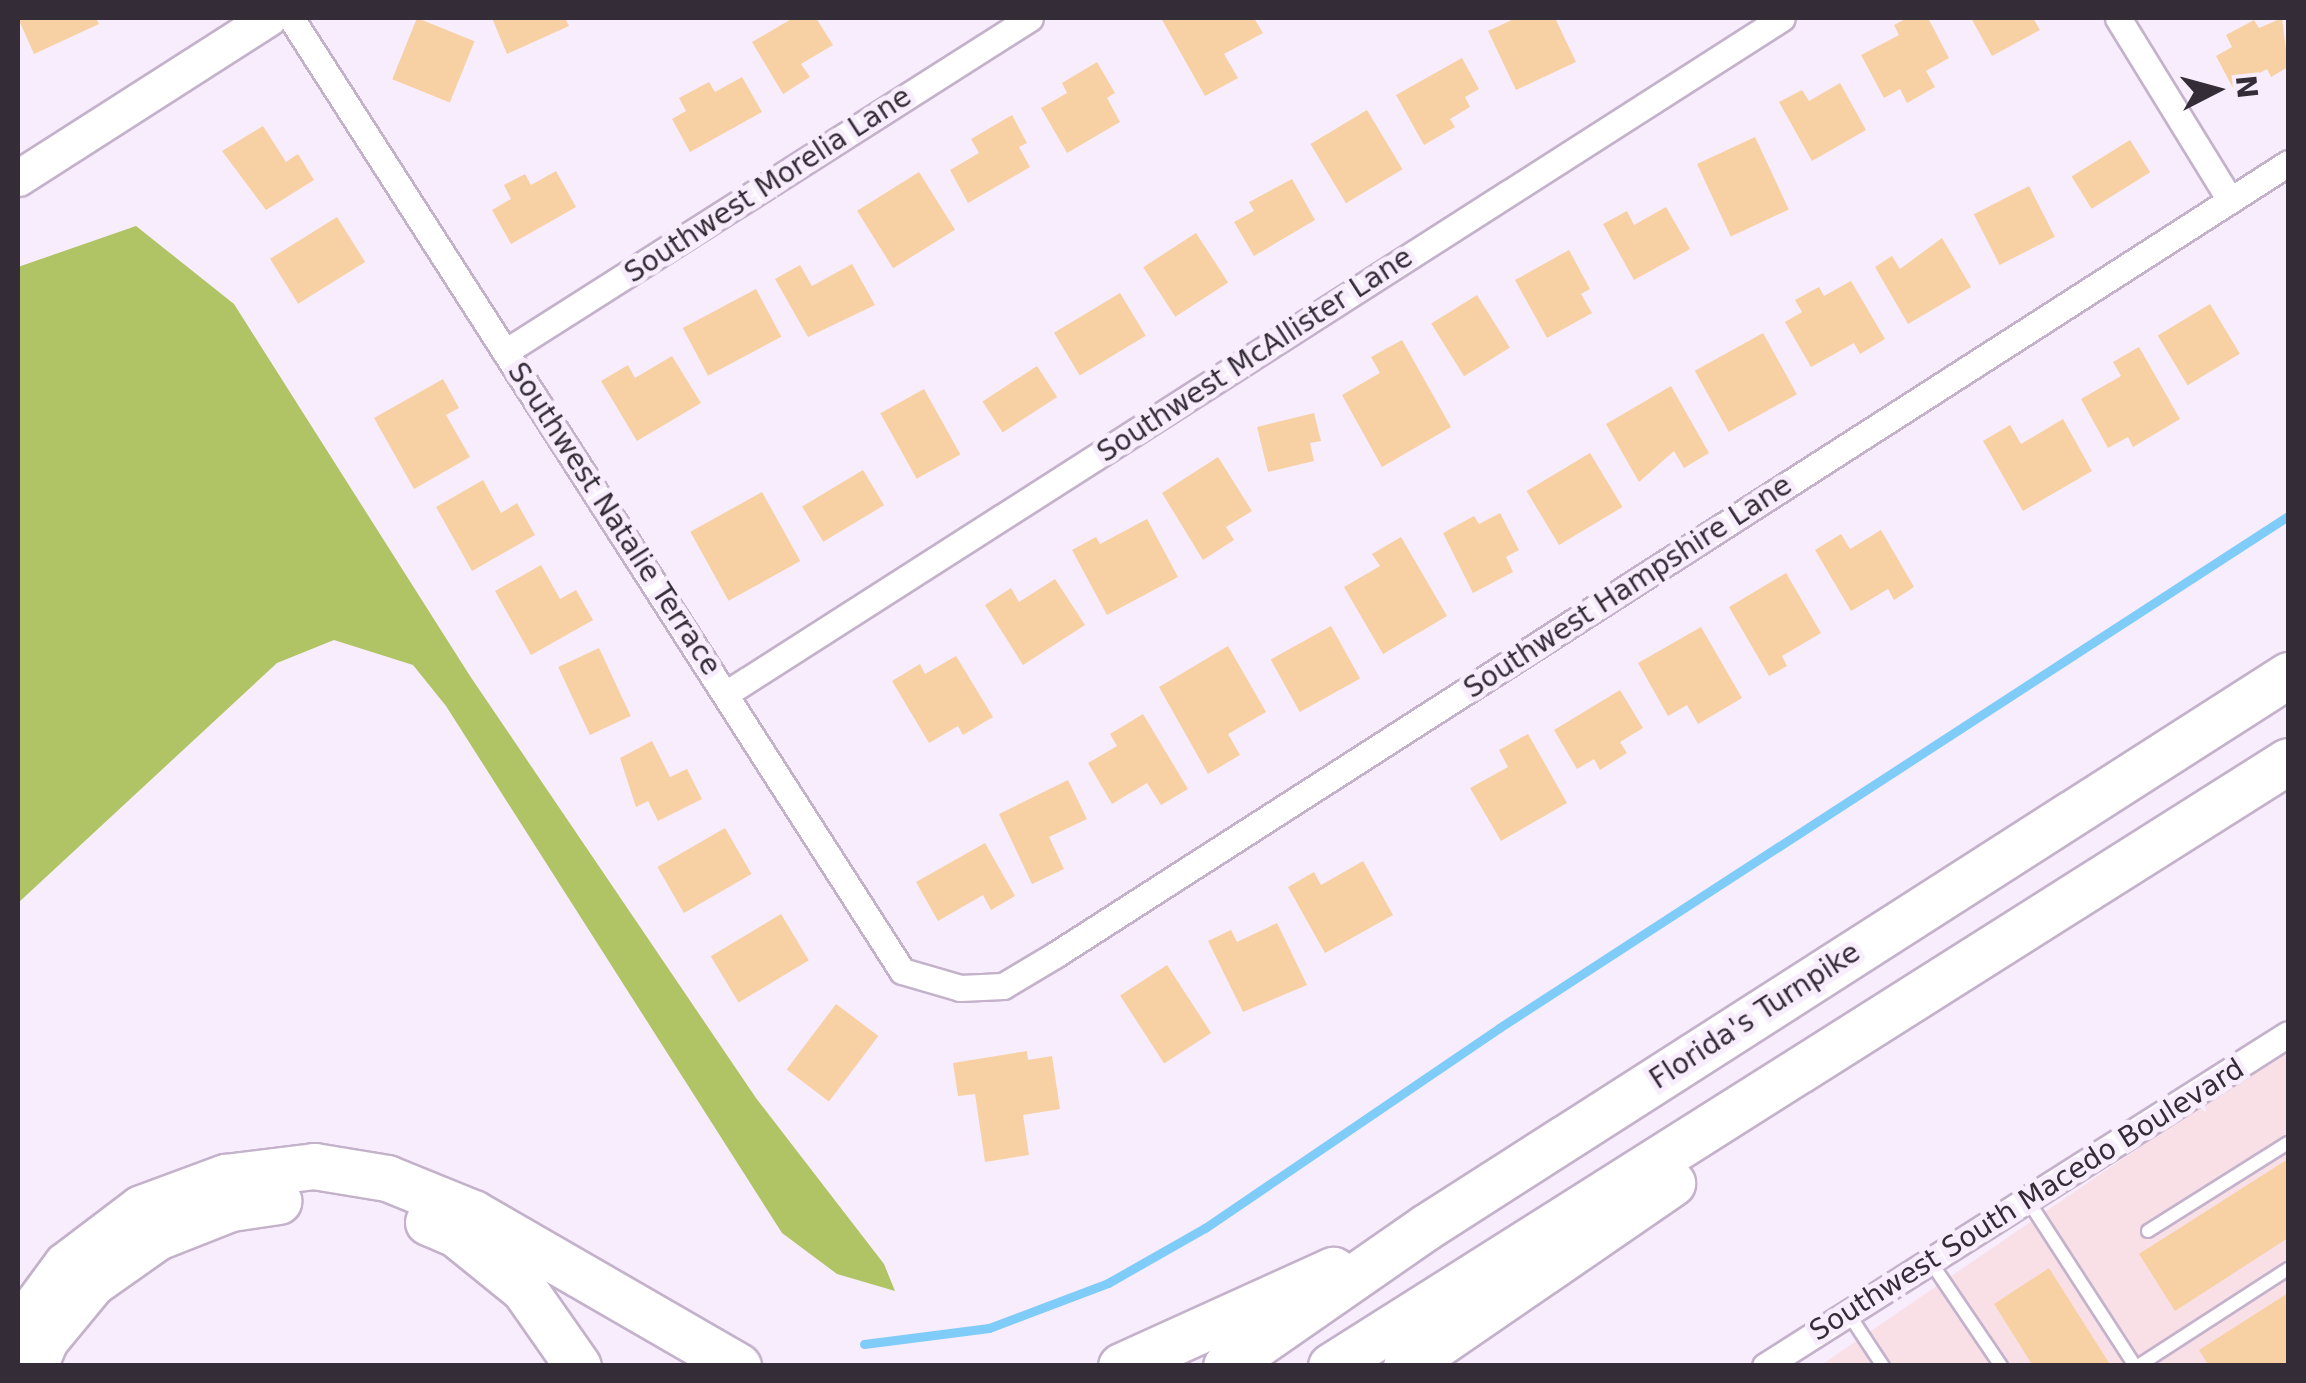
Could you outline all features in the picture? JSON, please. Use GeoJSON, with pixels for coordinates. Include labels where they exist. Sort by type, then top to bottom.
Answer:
{"type":"FeatureCollection","features":[{"type":"Feature","properties":{"kind":"highway","name":"Florida's Turnpike"},"geometry":{"type":"LineString","coordinates":[[1226,1366],[1426,1227],[2288,676]]}},
{"type":"Feature","properties":{"kind":"highway"},"geometry":{"type":"LineString","coordinates":[[1331,1366],[2288,761]]}},
{"type":"Feature","properties":{"kind":"highway"},"geometry":{"type":"LineString","coordinates":[[1406,1366],[1720,1150],[1863,1033]]}},
{"type":"Feature","properties":{"kind":"highway"},"geometry":{"type":"LineString","coordinates":[[18,1330],[66,1266],[141,1208],[225,1177],[314,1166],[387,1178],[473,1212],[738,1366]]}},
{"type":"Feature","properties":{"kind":"highway"},"geometry":{"type":"LineString","coordinates":[[34,1366],[46,1340],[92,1284],[157,1236],[231,1208],[309,1196],[398,1210],[456,1234],[524,1289],[578,1366]]}},
{"type":"Feature","properties":{"kind":"highway"},"geometry":{"type":"LineString","coordinates":[[1121,1366],[1426,1227]]}},
{"type":"Feature","properties":{"kind":"street"},"geometry":{"type":"LineString","coordinates":[[18,178],[268,18]]}},
{"type":"Feature","properties":{"kind":"street","name":"Southwest Natalie Terrace"},"geometry":{"type":"LineString","coordinates":[[290,18],[902,971],[960,988]]}},
{"type":"Feature","properties":{"kind":"street","name":"Southwest Morelia Lane"},"geometry":{"type":"LineString","coordinates":[[505,352],[1030,18]]}},
{"type":"Feature","properties":{"kind":"street","name":"Southwest McAllister Lane"},"geometry":{"type":"LineString","coordinates":[[727,693],[1782,18]]}},
{"type":"Feature","properties":{"kind":"street"},"geometry":{"type":"LineString","coordinates":[[2118,18],[2230,200]]}},
{"type":"Feature","properties":{"kind":"street","name":"Southwest Hampshire Lane"},"geometry":{"type":"LineString","coordinates":[[960,988],[1002,986],[1054,955],[2288,163]]}},
{"type":"Feature","properties":{"kind":"street","name":"Southwest South Macedo Boulevard"},"geometry":{"type":"LineString","coordinates":[[1765,1366],[2288,1034]]}},
{"type":"Feature","properties":{"kind":"lane"},"geometry":{"type":"LineString","coordinates":[[2148,1232],[2288,1143]]}},
{"type":"Feature","properties":{"kind":"lane"},"geometry":{"type":"LineString","coordinates":[[2027,1200],[2137,1366],[2288,1268]]}},
{"type":"Feature","properties":{"kind":"lane"},"geometry":{"type":"LineString","coordinates":[[1930,1261],[2001,1366]]}},
{"type":"Feature","properties":{"kind":"lane"},"geometry":{"type":"LineString","coordinates":[[1848,1313],[1883,1366]]}},
{"type":"Feature","properties":{"kind":"shaded area"},"geometry":{"type":"Polygon","coordinates":[[[2288,1046],[2288,1365],[1821,1365],[2288,1046]]]}},
{"type":"Feature","properties":{"kind":"green space"},"geometry":{"type":"Polygon","coordinates":[[[136,226],[234,304],[470,676],[756,1098],[884,1264],[895,1291],[837,1274],[782,1233],[446,706],[413,665],[334,640],[277,663],[18,903],[18,267],[136,226]]]}},
{"type":"Feature","properties":{"kind":"building"},"geometry":{"type":"Polygon","coordinates":[[[18,18],[96,18],[99,24],[34,54],[18,18]]]}},
{"type":"Feature","properties":{"kind":"building"},"geometry":{"type":"Polygon","coordinates":[[[417,18],[474,41],[450,102],[392,79],[417,18]]]}},
{"type":"Feature","properties":{"kind":"building"},"geometry":{"type":"Polygon","coordinates":[[[492,18],[565,18],[569,26],[507,54],[492,18]]]}},
{"type":"Feature","properties":{"kind":"building"},"geometry":{"type":"Polygon","coordinates":[[[793,18],[816,18],[833,45],[801,64],[810,77],[783,94],[752,42],[793,18]]]}},
{"type":"Feature","properties":{"kind":"building"},"geometry":{"type":"Polygon","coordinates":[[[1161,18],[1254,18],[1263,33],[1224,54],[1238,78],[1205,96],[1161,18]]]}},
{"type":"Feature","properties":{"kind":"building"},"geometry":{"type":"Polygon","coordinates":[[[1516,18],[1555,18],[1576,62],[1516,90],[1488,31],[1516,18]]]}},
{"type":"Feature","properties":{"kind":"building"},"geometry":{"type":"Polygon","coordinates":[[[1907,18],[1928,18],[1949,58],[1926,71],[1935,87],[1907,103],[1900,89],[1884,98],[1861,55],[1899,35],[1894,25],[1907,18]]]}},
{"type":"Feature","properties":{"kind":"building"},"geometry":{"type":"Polygon","coordinates":[[[1971,18],[2033,18],[2040,30],[1992,56],[1971,18]]]}},
{"type":"Feature","properties":{"kind":"building"},"geometry":{"type":"Polygon","coordinates":[[[2282,18],[2288,67],[2271,77],[2267,69],[2233,88],[2216,56],[2232,47],[2226,35],[2254,20],[2259,28],[2282,18]]]}},
{"type":"Feature","properties":{"kind":"building"},"geometry":{"type":"Polygon","coordinates":[[[1462,58],[1479,89],[1465,97],[1470,107],[1450,119],[1455,127],[1424,145],[1396,95],[1462,58]]]}},
{"type":"Feature","properties":{"kind":"building"},"geometry":{"type":"Polygon","coordinates":[[[1097,62],[1115,93],[1107,98],[1120,122],[1067,153],[1041,108],[1067,93],[1062,83],[1097,62]]]}},
{"type":"Feature","properties":{"kind":"building"},"geometry":{"type":"Polygon","coordinates":[[[742,77],[762,112],[690,152],[672,119],[686,111],[679,98],[709,82],[715,92],[742,77]]]}},
{"type":"Feature","properties":{"kind":"building"},"geometry":{"type":"Polygon","coordinates":[[[1840,83],[1866,130],[1812,161],[1779,102],[1802,90],[1809,101],[1840,83]]]}},
{"type":"Feature","properties":{"kind":"building"},"geometry":{"type":"Polygon","coordinates":[[[1367,110],[1403,169],[1346,203],[1310,144],[1367,110]]]}},
{"type":"Feature","properties":{"kind":"building"},"geometry":{"type":"Polygon","coordinates":[[[1012,115],[1027,143],[1019,147],[1030,167],[968,203],[950,170],[979,153],[971,139],[1012,115]]]}},
{"type":"Feature","properties":{"kind":"building"},"geometry":{"type":"Polygon","coordinates":[[[263,126],[286,162],[298,154],[314,180],[266,210],[222,151],[263,126]]]}},
{"type":"Feature","properties":{"kind":"building"},"geometry":{"type":"Polygon","coordinates":[[[1755,137],[1789,210],[1731,237],[1697,164],[1755,137]]]}},
{"type":"Feature","properties":{"kind":"building"},"geometry":{"type":"Polygon","coordinates":[[[2130,140],[2150,172],[2092,209],[2071,177],[2130,140]]]}},
{"type":"Feature","properties":{"kind":"building"},"geometry":{"type":"Polygon","coordinates":[[[556,171],[576,207],[511,244],[492,210],[511,199],[504,185],[525,174],[531,185],[556,171]]]}},
{"type":"Feature","properties":{"kind":"building"},"geometry":{"type":"Polygon","coordinates":[[[919,172],[955,230],[893,268],[857,211],[919,172]]]}},
{"type":"Feature","properties":{"kind":"building"},"geometry":{"type":"Polygon","coordinates":[[[1292,179],[1315,220],[1254,256],[1234,222],[1254,211],[1249,202],[1292,179]]]}},
{"type":"Feature","properties":{"kind":"building"},"geometry":{"type":"Polygon","coordinates":[[[2029,186],[2055,237],[2000,265],[1974,214],[2029,186]]]}},
{"type":"Feature","properties":{"kind":"building"},"geometry":{"type":"Polygon","coordinates":[[[1666,207],[1690,249],[1634,280],[1603,224],[1627,211],[1634,225],[1666,207]]]}},
{"type":"Feature","properties":{"kind":"building"},"geometry":{"type":"Polygon","coordinates":[[[337,217],[365,262],[298,304],[270,259],[337,217]]]}},
{"type":"Feature","properties":{"kind":"building"},"geometry":{"type":"Polygon","coordinates":[[[1196,233],[1228,282],[1175,317],[1143,267],[1196,233]]]}},
{"type":"Feature","properties":{"kind":"building"},"geometry":{"type":"Polygon","coordinates":[[[1942,238],[1971,287],[1908,324],[1875,267],[1892,256],[1900,269],[1942,238]]]}},
{"type":"Feature","properties":{"kind":"building"},"geometry":{"type":"Polygon","coordinates":[[[1569,250],[1590,289],[1581,294],[1592,313],[1547,338],[1515,280],[1569,250]]]}},
{"type":"Feature","properties":{"kind":"building"},"geometry":{"type":"Polygon","coordinates":[[[852,264],[875,305],[808,337],[775,279],[800,265],[812,286],[852,264]]]}},
{"type":"Feature","properties":{"kind":"building"},"geometry":{"type":"Polygon","coordinates":[[[1851,281],[1885,339],[1860,354],[1854,343],[1811,367],[1785,322],[1802,312],[1795,300],[1819,287],[1824,296],[1851,281]]]}},
{"type":"Feature","properties":{"kind":"building"},"geometry":{"type":"Polygon","coordinates":[[[756,289],[781,337],[708,376],[683,328],[756,289]]]}},
{"type":"Feature","properties":{"kind":"building"},"geometry":{"type":"Polygon","coordinates":[[[1120,293],[1146,336],[1080,376],[1054,333],[1120,293]]]}},
{"type":"Feature","properties":{"kind":"building"},"geometry":{"type":"Polygon","coordinates":[[[1477,295],[1510,348],[1464,376],[1431,324],[1477,295]]]}},
{"type":"Feature","properties":{"kind":"building"},"geometry":{"type":"Polygon","coordinates":[[[2210,304],[2240,354],[2188,385],[2158,335],[2210,304]]]}},
{"type":"Feature","properties":{"kind":"building"},"geometry":{"type":"Polygon","coordinates":[[[1763,333],[1797,394],[1729,432],[1695,371],[1763,333]]]}},
{"type":"Feature","properties":{"kind":"building"},"geometry":{"type":"Polygon","coordinates":[[[1402,340],[1451,427],[1382,467],[1342,395],[1380,373],[1371,357],[1402,340]]]}},
{"type":"Feature","properties":{"kind":"building"},"geometry":{"type":"Polygon","coordinates":[[[2139,347],[2180,419],[2133,447],[2128,437],[2108,448],[2081,399],[2121,376],[2113,362],[2139,347]]]}},
{"type":"Feature","properties":{"kind":"building"},"geometry":{"type":"Polygon","coordinates":[[[672,356],[701,403],[637,441],[601,381],[628,365],[635,378],[672,356]]]}},
{"type":"Feature","properties":{"kind":"building"},"geometry":{"type":"Polygon","coordinates":[[[1037,366],[1057,397],[1003,432],[982,401],[1037,366]]]}},
{"type":"Feature","properties":{"kind":"building"},"geometry":{"type":"Polygon","coordinates":[[[443,379],[459,408],[446,415],[470,457],[414,489],[374,418],[443,379]]]}},
{"type":"Feature","properties":{"kind":"building"},"geometry":{"type":"Polygon","coordinates":[[[1671,386],[1709,453],[1684,468],[1674,451],[1639,482],[1606,424],[1671,386]]]}},
{"type":"Feature","properties":{"kind":"building"},"geometry":{"type":"Polygon","coordinates":[[[924,389],[960,455],[917,479],[880,413],[924,389]]]}},
{"type":"Feature","properties":{"kind":"building"},"geometry":{"type":"Polygon","coordinates":[[[1314,413],[1321,441],[1310,443],[1314,461],[1268,472],[1257,427],[1314,413]]]}},
{"type":"Feature","properties":{"kind":"building"},"geometry":{"type":"Polygon","coordinates":[[[2063,419],[2092,471],[2023,511],[1983,441],[2010,425],[2021,444],[2063,419]]]}},
{"type":"Feature","properties":{"kind":"building"},"geometry":{"type":"Polygon","coordinates":[[[1590,453],[1622,507],[1559,545],[1527,491],[1590,453]]]}},
{"type":"Feature","properties":{"kind":"building"},"geometry":{"type":"Polygon","coordinates":[[[1218,457],[1252,511],[1226,527],[1234,540],[1203,560],[1162,493],[1218,457]]]}},
{"type":"Feature","properties":{"kind":"building"},"geometry":{"type":"Polygon","coordinates":[[[863,470],[884,505],[823,542],[802,507],[863,470]]]}},
{"type":"Feature","properties":{"kind":"building"},"geometry":{"type":"Polygon","coordinates":[[[483,480],[501,513],[517,503],[535,535],[472,571],[436,507],[483,480]]]}},
{"type":"Feature","properties":{"kind":"building"},"geometry":{"type":"Polygon","coordinates":[[[762,492],[800,561],[729,601],[690,532],[762,492]]]}},
{"type":"Feature","properties":{"kind":"building"},"geometry":{"type":"Polygon","coordinates":[[[1500,513],[1519,550],[1506,557],[1513,572],[1473,593],[1443,533],[1474,516],[1479,524],[1500,513]]]}},
{"type":"Feature","properties":{"kind":"building"},"geometry":{"type":"Polygon","coordinates":[[[1147,519],[1178,577],[1107,615],[1072,550],[1096,537],[1100,544],[1147,519]]]}},
{"type":"Feature","properties":{"kind":"building"},"geometry":{"type":"Polygon","coordinates":[[[1881,530],[1914,587],[1894,600],[1888,589],[1851,611],[1815,550],[1841,534],[1850,549],[1881,530]]]}},
{"type":"Feature","properties":{"kind":"building"},"geometry":{"type":"Polygon","coordinates":[[[1401,537],[1447,616],[1383,654],[1344,587],[1380,566],[1372,554],[1401,537]]]}},
{"type":"Feature","properties":{"kind":"building"},"geometry":{"type":"Polygon","coordinates":[[[541,565],[560,599],[576,590],[593,620],[531,655],[495,591],[541,565]]]}},
{"type":"Feature","properties":{"kind":"building"},"geometry":{"type":"Polygon","coordinates":[[[1786,573],[1821,633],[1782,656],[1787,666],[1769,676],[1729,607],[1786,573]]]}},
{"type":"Feature","properties":{"kind":"building"},"geometry":{"type":"Polygon","coordinates":[[[1055,579],[1085,625],[1023,665],[985,605],[1011,588],[1019,602],[1055,579]]]}},
{"type":"Feature","properties":{"kind":"building"},"geometry":{"type":"Polygon","coordinates":[[[1331,626],[1360,678],[1300,712],[1271,659],[1331,626]]]}},
{"type":"Feature","properties":{"kind":"building"},"geometry":{"type":"Polygon","coordinates":[[[1701,627],[1742,698],[1698,724],[1687,705],[1668,716],[1638,663],[1701,627]]]}},
{"type":"Feature","properties":{"kind":"building"},"geometry":{"type":"Polygon","coordinates":[[[1228,646],[1266,712],[1228,734],[1240,755],[1208,774],[1159,687],[1228,646]]]}},
{"type":"Feature","properties":{"kind":"building"},"geometry":{"type":"Polygon","coordinates":[[[599,648],[631,716],[590,735],[558,667],[599,648]]]}},
{"type":"Feature","properties":{"kind":"building"},"geometry":{"type":"Polygon","coordinates":[[[956,656],[993,717],[963,735],[958,726],[929,743],[892,681],[920,664],[925,674],[956,656]]]}},
{"type":"Feature","properties":{"kind":"building"},"geometry":{"type":"Polygon","coordinates":[[[1620,690],[1643,728],[1620,742],[1627,753],[1600,770],[1594,759],[1577,769],[1554,730],[1620,690]]]}},
{"type":"Feature","properties":{"kind":"building"},"geometry":{"type":"Polygon","coordinates":[[[1143,714],[1188,789],[1161,805],[1147,783],[1112,804],[1088,763],[1117,746],[1110,734],[1143,714]]]}},
{"type":"Feature","properties":{"kind":"building"},"geometry":{"type":"Polygon","coordinates":[[[1528,734],[1567,803],[1501,841],[1470,788],[1508,767],[1499,750],[1528,734]]]}},
{"type":"Feature","properties":{"kind":"building"},"geometry":{"type":"Polygon","coordinates":[[[652,741],[670,777],[687,769],[702,799],[658,821],[648,801],[636,807],[620,758],[652,741]]]}},
{"type":"Feature","properties":{"kind":"building"},"geometry":{"type":"Polygon","coordinates":[[[1068,780],[1087,819],[1049,837],[1064,869],[1032,884],[999,814],[1068,780]]]}},
{"type":"Feature","properties":{"kind":"building"},"geometry":{"type":"Polygon","coordinates":[[[725,828],[752,874],[684,913],[657,867],[725,828]]]}},
{"type":"Feature","properties":{"kind":"building"},"geometry":{"type":"Polygon","coordinates":[[[985,843],[1015,896],[991,910],[983,895],[938,921],[916,882],[985,843]]]}},
{"type":"Feature","properties":{"kind":"building"},"geometry":{"type":"Polygon","coordinates":[[[1363,861],[1393,915],[1325,953],[1288,887],[1314,872],[1321,885],[1363,861]]]}},
{"type":"Feature","properties":{"kind":"building"},"geometry":{"type":"Polygon","coordinates":[[[781,914],[809,960],[739,1003],[711,956],[781,914]]]}},
{"type":"Feature","properties":{"kind":"building"},"geometry":{"type":"Polygon","coordinates":[[[1277,923],[1307,985],[1243,1012],[1208,941],[1231,930],[1237,942],[1277,923]]]}},
{"type":"Feature","properties":{"kind":"building"},"geometry":{"type":"Polygon","coordinates":[[[1167,965],[1211,1033],[1164,1063],[1120,995],[1167,965]]]}},
{"type":"Feature","properties":{"kind":"building"},"geometry":{"type":"Polygon","coordinates":[[[836,1004],[878,1036],[829,1101],[787,1069],[836,1004]]]}},
{"type":"Feature","properties":{"kind":"building"},"geometry":{"type":"Polygon","coordinates":[[[1027,1051],[1028,1060],[1052,1056],[1060,1109],[1023,1115],[1029,1155],[985,1162],[975,1094],[958,1096],[953,1063],[1027,1051]]]}},
{"type":"Feature","properties":{"kind":"building"},"geometry":{"type":"Polygon","coordinates":[[[2288,1159],[2288,1238],[2175,1311],[2139,1254],[2288,1159]]]}},
{"type":"Feature","properties":{"kind":"building"},"geometry":{"type":"Polygon","coordinates":[[[2049,1268],[2111,1366],[2033,1366],[1994,1304],[2049,1268]]]}},
{"type":"Feature","properties":{"kind":"building"},"geometry":{"type":"Polygon","coordinates":[[[2288,1293],[2288,1366],[2209,1366],[2199,1350],[2288,1293]]]}},
{"type":"Feature","properties":{"kind":"waterway"},"geometry":{"type":"LineString","coordinates":[[864,1344],[989,1328],[1108,1283],[1205,1228],[1499,1028],[2288,516]]}}]}
